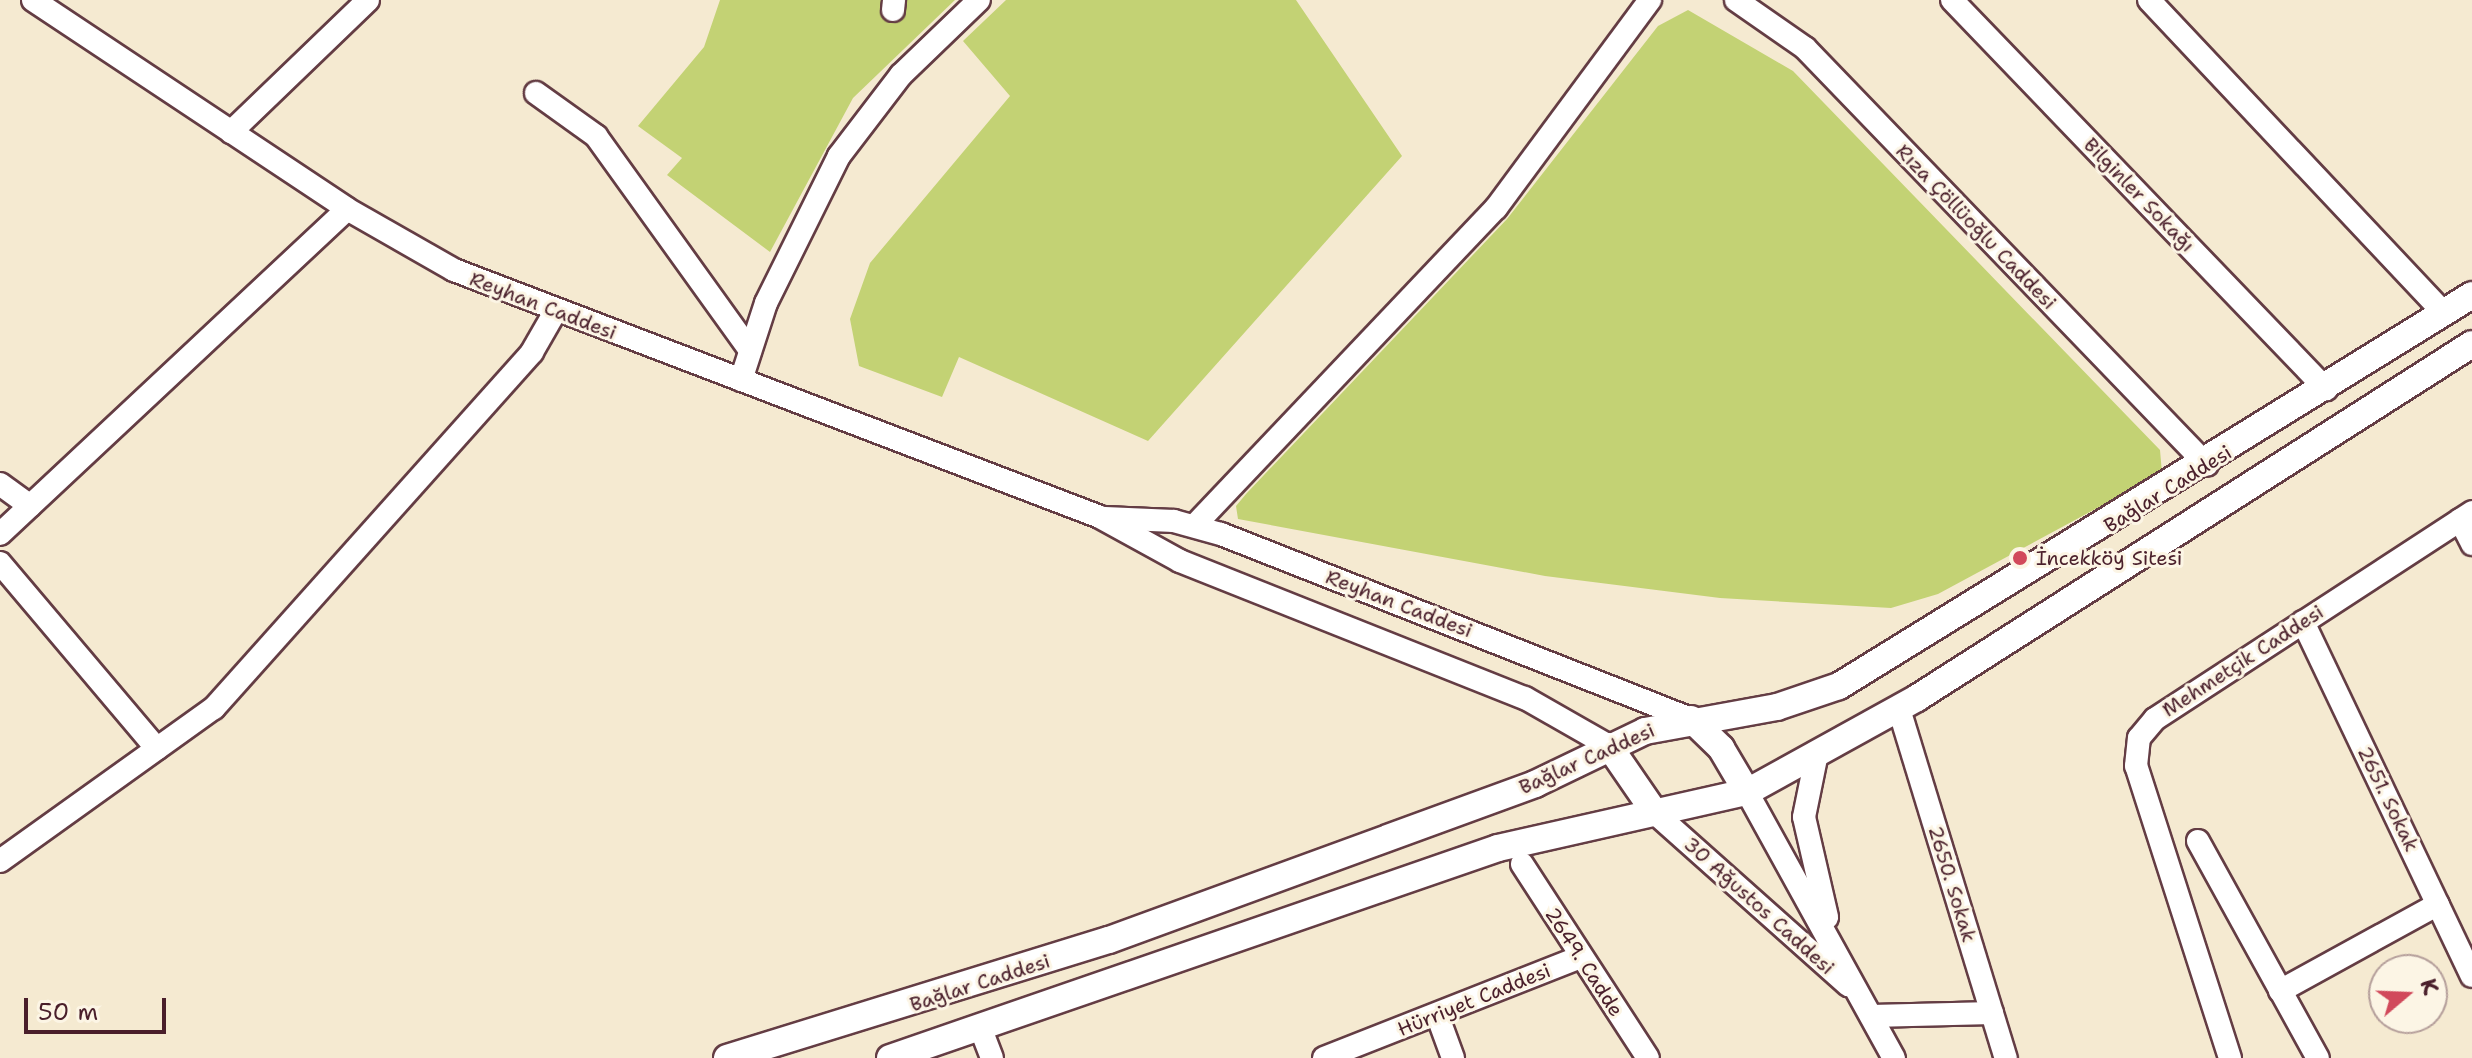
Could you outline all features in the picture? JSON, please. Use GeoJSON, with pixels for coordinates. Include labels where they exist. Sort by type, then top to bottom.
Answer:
{"type":"FeatureCollection","features":[{"type":"Feature","properties":{"kind":"main road","name":"Bağlar Caddesi"},"geometry":{"type":"LineString","coordinates":[[727,1058],[1109,940],[1535,784],[1609,746],[1691,719],[1777,707],[1839,686],[2207,465],[2472,295]]}},
{"type":"Feature","properties":{"kind":"main road","name":"Bağlar Caddesi"},"geometry":{"type":"LineString","coordinates":[[890,1058],[982,1032],[1498,848],[1747,792],[1816,758],[1899,709],[2472,344]]}},
{"type":"Feature","properties":{"kind":"main road"},"geometry":{"type":"LineString","coordinates":[[1691,719],[1721,748],[1747,792]]}},
{"type":"Feature","properties":{"kind":"main road"},"geometry":{"type":"LineString","coordinates":[[1609,746],[1655,813]]}},
{"type":"Feature","properties":{"kind":"street","name":"Reyhan Caddesi"},"geometry":{"type":"LineString","coordinates":[[33,0],[347,209],[454,270],[555,312],[1100,517],[1180,561],[1525,698],[1609,746]]}},
{"type":"Feature","properties":{"kind":"street"},"geometry":{"type":"LineString","coordinates":[[231,132],[368,0]]}},
{"type":"Feature","properties":{"kind":"street"},"geometry":{"type":"LineString","coordinates":[[741,380],[750,350],[817,193],[861,123],[979,0]]}},
{"type":"Feature","properties":{"kind":"street"},"geometry":{"type":"LineString","coordinates":[[1195,525],[1496,208],[1650,0]]}},
{"type":"Feature","properties":{"kind":"street","name":"Bilginler Sokağı"},"geometry":{"type":"LineString","coordinates":[[1952,0],[2326,389]]}},
{"type":"Feature","properties":{"kind":"street"},"geometry":{"type":"LineString","coordinates":[[2149,0],[2444,313]]}},
{"type":"Feature","properties":{"kind":"street","name":"Rıza Çöllüoğlu Caddesi"},"geometry":{"type":"LineString","coordinates":[[1744,2],[1805,48],[2207,465]]}},
{"type":"Feature","properties":{"kind":"street"},"geometry":{"type":"LineString","coordinates":[[536,93],[596,136],[750,350]]}},
{"type":"Feature","properties":{"kind":"street"},"geometry":{"type":"LineString","coordinates":[[0,534],[347,209]]}},
{"type":"Feature","properties":{"kind":"street"},"geometry":{"type":"LineString","coordinates":[[0,861],[214,708],[532,352],[555,312]]}},
{"type":"Feature","properties":{"kind":"street"},"geometry":{"type":"LineString","coordinates":[[0,484],[30,506]]}},
{"type":"Feature","properties":{"kind":"street"},"geometry":{"type":"LineString","coordinates":[[2466,516],[2472,544]]}},
{"type":"Feature","properties":{"kind":"street","name":"Mehmetçik Caddesi"},"geometry":{"type":"LineString","coordinates":[[2230,1058],[2136,766],[2139,738],[2155,719],[2466,516]]}},
{"type":"Feature","properties":{"kind":"street","name":"Reyhan Caddesi"},"geometry":{"type":"LineString","coordinates":[[1100,517],[1195,525],[1691,719]]}},
{"type":"Feature","properties":{"kind":"street"},"geometry":{"type":"LineString","coordinates":[[0,563],[157,749]]}},
{"type":"Feature","properties":{"kind":"street","name":"2651. Sokak"},"geometry":{"type":"LineString","coordinates":[[2303,622],[2472,976]]}},
{"type":"Feature","properties":{"kind":"street","name":"2650. Sokak"},"geometry":{"type":"LineString","coordinates":[[1899,709],[2006,1058]]}},
{"type":"Feature","properties":{"kind":"street"},"geometry":{"type":"LineString","coordinates":[[1816,758],[1804,817],[1836,949]]}},
{"type":"Feature","properties":{"kind":"street","name":"30 Ağustos Caddesi"},"geometry":{"type":"LineString","coordinates":[[1747,792],[1894,1058]]}},
{"type":"Feature","properties":{"kind":"street","name":"30 Ağustos Caddesi"},"geometry":{"type":"LineString","coordinates":[[1655,813],[1867,1008]]}},
{"type":"Feature","properties":{"kind":"street"},"geometry":{"type":"LineString","coordinates":[[2198,841],[2318,1058]]}},
{"type":"Feature","properties":{"kind":"street","name":"2649. Cadde"},"geometry":{"type":"LineString","coordinates":[[1522,864],[1578,958],[1648,1058]]}},
{"type":"Feature","properties":{"kind":"street"},"geometry":{"type":"LineString","coordinates":[[2280,991],[2438,904]]}},
{"type":"Feature","properties":{"kind":"street","name":"Hürriyet Caddesi"},"geometry":{"type":"LineString","coordinates":[[1324,1058],[1438,1017],[1578,958]]}},
{"type":"Feature","properties":{"kind":"street"},"geometry":{"type":"LineString","coordinates":[[1867,1008],[1992,1013]]}},
{"type":"Feature","properties":{"kind":"street"},"geometry":{"type":"LineString","coordinates":[[1438,1017],[1453,1058]]}},
{"type":"Feature","properties":{"kind":"street"},"geometry":{"type":"LineString","coordinates":[[982,1032],[992,1058]]}},
{"type":"Feature","properties":{"kind":"green space"},"geometry":{"type":"Polygon","coordinates":[[[720,0],[955,0],[853,98],[770,252],[667,175],[682,158],[638,126],[704,47],[720,0]]]}},
{"type":"Feature","properties":{"kind":"green space"},"geometry":{"type":"Polygon","coordinates":[[[1006,0],[1296,0],[1402,156],[1148,441],[959,357],[942,397],[859,366],[850,319],[870,263],[1010,96],[963,41],[1006,0]]]}},
{"type":"Feature","properties":{"kind":"green space"},"geometry":{"type":"Polygon","coordinates":[[[1688,10],[1793,71],[2160,450],[2162,473],[1938,594],[1891,608],[1720,598],[1545,576],[1238,519],[1236,506],[1246,494],[1507,219],[1658,26],[1688,10]]]}},
{"type":"Feature","properties":{"kind":"place","name":"İncekköy Sitesi"},"geometry":{"type":"Point","coordinates":[2020,558]}}]}
